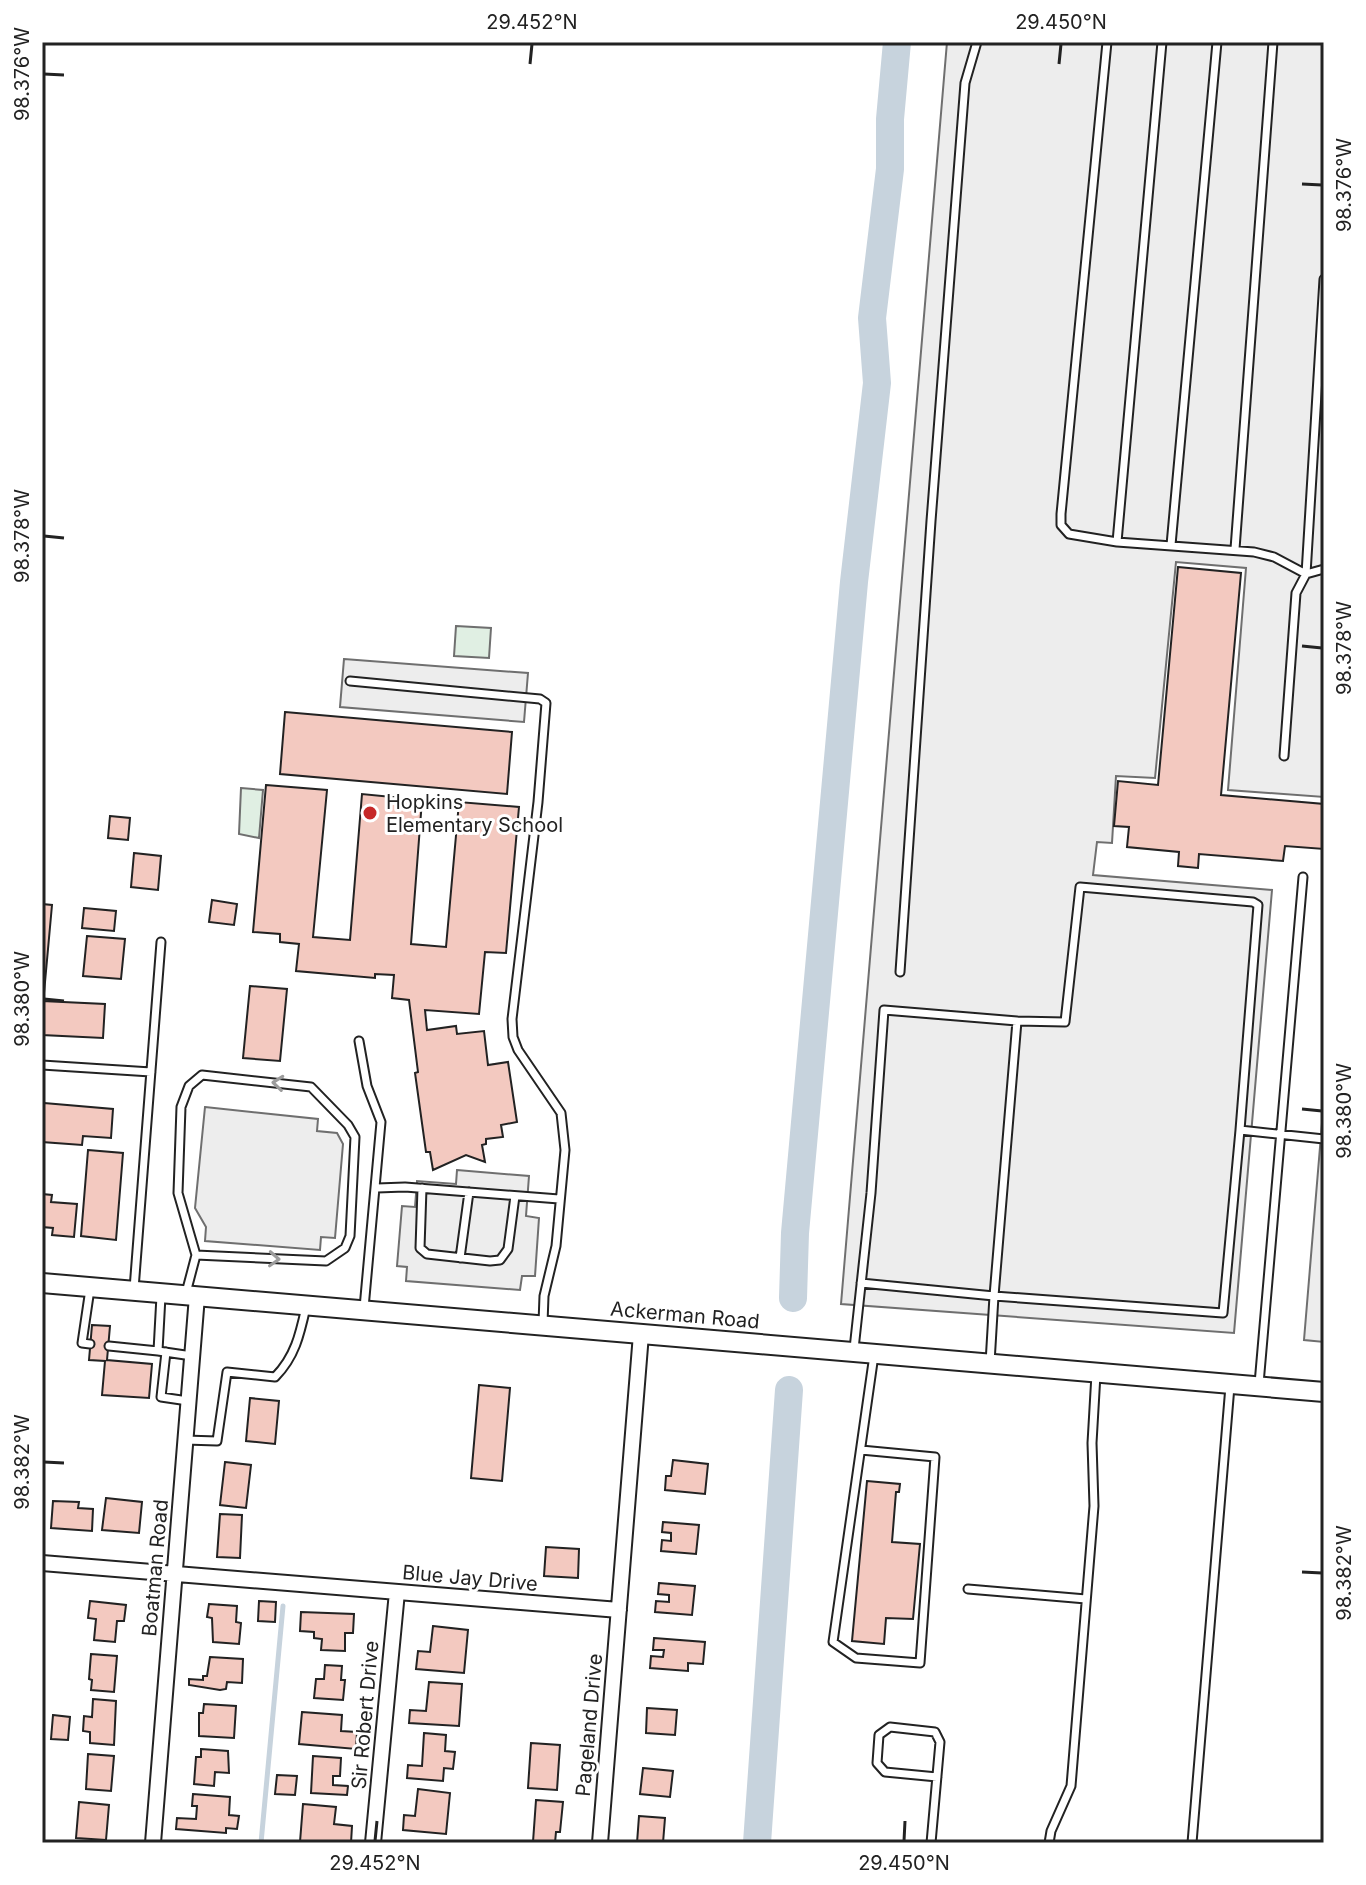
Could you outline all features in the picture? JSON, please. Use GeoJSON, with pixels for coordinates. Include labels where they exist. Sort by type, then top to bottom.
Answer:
{"type":"FeatureCollection","features":[{"type":"Feature","properties":{"kind":"street","name":"Ackerman Road"},"geometry":{"type":"LineString","coordinates":[[42,1283],[1324,1392]]}},
{"type":"Feature","properties":{"kind":"street","name":"Boatman Road"},"geometry":{"type":"LineString","coordinates":[[153,1843],[192,1356],[191,1295]]}},
{"type":"Feature","properties":{"kind":"street"},"geometry":{"type":"LineString","coordinates":[[619,1610],[641,1334]]}},
{"type":"Feature","properties":{"kind":"street","name":"Blue Jay Drive"},"geometry":{"type":"LineString","coordinates":[[42,1563],[619,1610]]}},
{"type":"Feature","properties":{"kind":"street","name":"Sir Robert Drive"},"geometry":{"type":"LineString","coordinates":[[373,1843],[397,1592]]}},
{"type":"Feature","properties":{"kind":"street","name":"Pageland Drive"},"geometry":{"type":"LineString","coordinates":[[600,1843],[619,1610]]}},
{"type":"Feature","properties":{"kind":"lane"},"geometry":{"type":"LineString","coordinates":[[900,972],[965,83],[977,42]]}},
{"type":"Feature","properties":{"kind":"lane"},"geometry":{"type":"LineString","coordinates":[[1107,42],[1061,525],[1069,534],[1117,542],[1235,549],[1274,557],[1306,574],[1324,569]]}},
{"type":"Feature","properties":{"kind":"lane"},"geometry":{"type":"LineString","coordinates":[[1117,542],[1162,42]]}},
{"type":"Feature","properties":{"kind":"lane"},"geometry":{"type":"LineString","coordinates":[[1171,545],[1217,42]]}},
{"type":"Feature","properties":{"kind":"lane"},"geometry":{"type":"LineString","coordinates":[[1235,549],[1273,42]]}},
{"type":"Feature","properties":{"kind":"lane"},"geometry":{"type":"LineString","coordinates":[[1284,756],[1296,593],[1306,574],[1324,279]]}},
{"type":"Feature","properties":{"kind":"lane"},"geometry":{"type":"LineString","coordinates":[[350,681],[540,699],[546,703],[512,1028],[518,1050],[561,1113],[565,1150],[556,1246],[544,1296],[542,1325]]}},
{"type":"Feature","properties":{"kind":"lane"},"geometry":{"type":"LineString","coordinates":[[1259,1386],[1303,877]]}},
{"type":"Feature","properties":{"kind":"lane"},"geometry":{"type":"LineString","coordinates":[[854,1351],[861,1283],[872,1179],[884,1010],[1065,1022],[1080,887],[1253,902],[1258,905],[1223,1313],[861,1283]]}},
{"type":"Feature","properties":{"kind":"lane"},"geometry":{"type":"LineString","coordinates":[[134,1291],[161,942]]}},
{"type":"Feature","properties":{"kind":"lane"},"geometry":{"type":"LineString","coordinates":[[990,1363],[1017,1021]]}},
{"type":"Feature","properties":{"kind":"lane"},"geometry":{"type":"LineString","coordinates":[[359,1041],[367,1086],[381,1122],[364,1310]]}},
{"type":"Feature","properties":{"kind":"lane"},"geometry":{"type":"LineString","coordinates":[[42,1065],[151,1072]]}},
{"type":"Feature","properties":{"kind":"lane"},"geometry":{"type":"LineString","coordinates":[[191,1295],[196,1255],[178,1193],[181,1107],[189,1086],[202,1075],[311,1087],[348,1125],[355,1137],[350,1236],[345,1248],[326,1261],[196,1255]]}},
{"type":"Feature","properties":{"kind":"lane"},"geometry":{"type":"LineString","coordinates":[[1240,1130],[1324,1139]]}},
{"type":"Feature","properties":{"kind":"lane"},"geometry":{"type":"LineString","coordinates":[[377,1188],[422,1188],[559,1199]]}},
{"type":"Feature","properties":{"kind":"lane"},"geometry":{"type":"LineString","coordinates":[[422,1188],[420,1248],[427,1254],[460,1258],[500,1260],[508,1249],[515,1196]]}},
{"type":"Feature","properties":{"kind":"lane"},"geometry":{"type":"LineString","coordinates":[[460,1258],[469,1192]]}},
{"type":"Feature","properties":{"kind":"lane"},"geometry":{"type":"LineString","coordinates":[[90,1287],[82,1343],[90,1344]]}},
{"type":"Feature","properties":{"kind":"lane"},"geometry":{"type":"LineString","coordinates":[[161,1293],[161,1397],[188,1401]]}},
{"type":"Feature","properties":{"kind":"lane"},"geometry":{"type":"LineString","coordinates":[[185,1440],[217,1441],[227,1372],[275,1377],[286,1366],[299,1342],[307,1305]]}},
{"type":"Feature","properties":{"kind":"lane"},"geometry":{"type":"LineString","coordinates":[[109,1346],[192,1356]]}},
{"type":"Feature","properties":{"kind":"lane"},"geometry":{"type":"LineString","coordinates":[[861,1450],[935,1457],[920,1663],[856,1658],[833,1642],[874,1353]]}},
{"type":"Feature","properties":{"kind":"lane"},"geometry":{"type":"LineString","coordinates":[[1049,1843],[1051,1831],[1071,1786],[1094,1506],[1092,1443],[1096,1372]]}},
{"type":"Feature","properties":{"kind":"lane"},"geometry":{"type":"LineString","coordinates":[[1192,1843],[1231,1384]]}},
{"type":"Feature","properties":{"kind":"lane"},"geometry":{"type":"LineString","coordinates":[[968,1589],[1086,1599]]}},
{"type":"Feature","properties":{"kind":"lane"},"geometry":{"type":"LineString","coordinates":[[931,1843],[937,1777],[940,1742],[935,1732],[890,1727],[879,1735],[877,1763],[885,1772],[937,1777]]}},
{"type":"Feature","properties":{"kind":"green space"},"geometry":{"type":"Polygon","coordinates":[[[456,626],[491,628],[489,658],[454,656],[456,626]]]}},
{"type":"Feature","properties":{"kind":"green space"},"geometry":{"type":"Polygon","coordinates":[[[241,788],[263,790],[259,838],[239,834],[241,788]]]}},
{"type":"Feature","properties":{"kind":"shaded area"},"geometry":{"type":"Polygon","coordinates":[[[947,42],[1324,42],[1324,797],[1228,790],[1246,568],[1176,562],[1155,778],[1116,776],[1112,843],[1097,842],[1093,875],[1272,890],[1234,1333],[841,1304],[947,42]]]}},
{"type":"Feature","properties":{"kind":"shaded area"},"geometry":{"type":"Polygon","coordinates":[[[344,659],[528,673],[524,722],[340,707],[344,659]]]}},
{"type":"Feature","properties":{"kind":"shaded area"},"geometry":{"type":"Polygon","coordinates":[[[1324,1099],[1324,1342],[1304,1340],[1324,1099]]]}},
{"type":"Feature","properties":{"kind":"shaded area"},"geometry":{"type":"Polygon","coordinates":[[[205,1107],[318,1119],[317,1131],[337,1133],[343,1144],[335,1238],[321,1237],[320,1250],[205,1241],[206,1227],[195,1208],[205,1107]]]}},
{"type":"Feature","properties":{"kind":"shaded area"},"geometry":{"type":"Polygon","coordinates":[[[457,1170],[529,1176],[526,1216],[539,1218],[535,1276],[522,1276],[520,1290],[406,1281],[407,1267],[397,1266],[402,1206],[415,1207],[417,1181],[456,1184],[457,1170]]]}},
{"type":"Feature","properties":{"kind":"building"},"geometry":{"type":"Polygon","coordinates":[[[1178,567],[1241,573],[1221,795],[1324,804],[1324,849],[1285,846],[1283,861],[1199,854],[1198,868],[1178,866],[1179,852],[1127,847],[1129,827],[1114,826],[1118,781],[1158,785],[1178,567]]]}},
{"type":"Feature","properties":{"kind":"building"},"geometry":{"type":"Polygon","coordinates":[[[285,712],[512,732],[507,794],[280,774],[285,712]]]}},
{"type":"Feature","properties":{"kind":"building"},"geometry":{"type":"Polygon","coordinates":[[[266,785],[327,790],[313,937],[350,940],[362,794],[422,800],[411,944],[446,947],[459,802],[519,807],[506,953],[485,952],[479,1014],[425,1010],[427,1030],[456,1026],[457,1034],[484,1031],[488,1065],[508,1062],[517,1122],[501,1125],[503,1137],[486,1139],[486,1144],[482,1145],[485,1162],[466,1155],[433,1170],[430,1152],[426,1152],[409,1000],[392,998],[394,975],[375,974],[375,978],[296,971],[299,944],[280,942],[280,934],[253,932],[266,785]]]}},
{"type":"Feature","properties":{"kind":"building"},"geometry":{"type":"Polygon","coordinates":[[[110,816],[130,818],[128,840],[108,838],[110,816]]]}},
{"type":"Feature","properties":{"kind":"building"},"geometry":{"type":"Polygon","coordinates":[[[134,853],[161,856],[158,890],[131,887],[134,853]]]}},
{"type":"Feature","properties":{"kind":"building"},"geometry":{"type":"Polygon","coordinates":[[[212,900],[237,904],[234,925],[209,922],[212,900]]]}},
{"type":"Feature","properties":{"kind":"building"},"geometry":{"type":"Polygon","coordinates":[[[42,904],[52,905],[44,993],[42,993],[42,904]]]}},
{"type":"Feature","properties":{"kind":"building"},"geometry":{"type":"Polygon","coordinates":[[[84,908],[116,911],[114,931],[82,928],[84,908]]]}},
{"type":"Feature","properties":{"kind":"building"},"geometry":{"type":"Polygon","coordinates":[[[87,936],[125,939],[121,979],[83,976],[87,936]]]}},
{"type":"Feature","properties":{"kind":"building"},"geometry":{"type":"Polygon","coordinates":[[[250,986],[287,989],[280,1061],[243,1058],[250,986]]]}},
{"type":"Feature","properties":{"kind":"building"},"geometry":{"type":"Polygon","coordinates":[[[42,1001],[105,1004],[103,1038],[42,1035],[42,1001]]]}},
{"type":"Feature","properties":{"kind":"building"},"geometry":{"type":"Polygon","coordinates":[[[44,1103],[113,1109],[111,1138],[83,1136],[82,1145],[42,1142],[44,1103]]]}},
{"type":"Feature","properties":{"kind":"building"},"geometry":{"type":"Polygon","coordinates":[[[88,1150],[123,1153],[116,1240],[81,1236],[88,1150]]]}},
{"type":"Feature","properties":{"kind":"building"},"geometry":{"type":"Polygon","coordinates":[[[42,1194],[52,1195],[51,1202],[77,1204],[74,1237],[52,1235],[53,1228],[42,1227],[42,1194]]]}},
{"type":"Feature","properties":{"kind":"building"},"geometry":{"type":"Polygon","coordinates":[[[92,1325],[110,1326],[107,1360],[152,1364],[149,1398],[102,1395],[105,1361],[89,1360],[92,1325]]]}},
{"type":"Feature","properties":{"kind":"building"},"geometry":{"type":"Polygon","coordinates":[[[479,1385],[510,1388],[502,1481],[471,1478],[479,1385]]]}},
{"type":"Feature","properties":{"kind":"building"},"geometry":{"type":"Polygon","coordinates":[[[250,1398],[279,1401],[275,1444],[246,1441],[250,1398]]]}},
{"type":"Feature","properties":{"kind":"building"},"geometry":{"type":"Polygon","coordinates":[[[673,1460],[708,1464],[705,1494],[665,1490],[666,1476],[671,1476],[673,1460]]]}},
{"type":"Feature","properties":{"kind":"building"},"geometry":{"type":"Polygon","coordinates":[[[225,1462],[251,1465],[246,1508],[220,1505],[225,1462]]]}},
{"type":"Feature","properties":{"kind":"building"},"geometry":{"type":"Polygon","coordinates":[[[867,1481],[900,1484],[899,1492],[896,1492],[892,1542],[920,1544],[913,1619],[886,1618],[884,1644],[852,1641],[867,1481]]]}},
{"type":"Feature","properties":{"kind":"building"},"geometry":{"type":"Polygon","coordinates":[[[106,1498],[142,1502],[139,1533],[102,1530],[106,1498]]]}},
{"type":"Feature","properties":{"kind":"building"},"geometry":{"type":"Polygon","coordinates":[[[53,1501],[79,1502],[78,1508],[93,1509],[92,1531],[51,1528],[53,1501]]]}},
{"type":"Feature","properties":{"kind":"building"},"geometry":{"type":"Polygon","coordinates":[[[220,1514],[242,1515],[240,1558],[217,1557],[220,1514]]]}},
{"type":"Feature","properties":{"kind":"building"},"geometry":{"type":"Polygon","coordinates":[[[663,1522],[699,1525],[696,1554],[661,1551],[662,1540],[671,1541],[671,1533],[662,1532],[663,1522]]]}},
{"type":"Feature","properties":{"kind":"building"},"geometry":{"type":"Polygon","coordinates":[[[546,1547],[579,1549],[578,1578],[544,1576],[546,1547]]]}},
{"type":"Feature","properties":{"kind":"building"},"geometry":{"type":"Polygon","coordinates":[[[659,1583],[695,1586],[692,1615],[655,1612],[656,1601],[669,1602],[669,1595],[658,1594],[659,1583]]]}},
{"type":"Feature","properties":{"kind":"building"},"geometry":{"type":"Polygon","coordinates":[[[90,1601],[126,1605],[124,1621],[117,1621],[115,1642],[94,1640],[96,1619],[88,1618],[90,1601]]]}},
{"type":"Feature","properties":{"kind":"building"},"geometry":{"type":"Polygon","coordinates":[[[259,1601],[276,1602],[275,1622],[258,1621],[259,1601]]]}},
{"type":"Feature","properties":{"kind":"building"},"geometry":{"type":"Polygon","coordinates":[[[209,1604],[237,1606],[236,1622],[241,1623],[239,1644],[213,1642],[212,1618],[207,1617],[209,1604]]]}},
{"type":"Feature","properties":{"kind":"building"},"geometry":{"type":"Polygon","coordinates":[[[301,1612],[354,1614],[353,1633],[345,1633],[345,1651],[321,1650],[322,1639],[314,1638],[314,1632],[300,1631],[301,1612]]]}},
{"type":"Feature","properties":{"kind":"building"},"geometry":{"type":"Polygon","coordinates":[[[433,1626],[468,1630],[464,1673],[416,1669],[418,1651],[430,1652],[433,1626]]]}},
{"type":"Feature","properties":{"kind":"building"},"geometry":{"type":"Polygon","coordinates":[[[654,1638],[705,1642],[703,1664],[688,1663],[688,1671],[650,1668],[651,1656],[663,1657],[664,1650],[653,1650],[654,1638]]]}},
{"type":"Feature","properties":{"kind":"building"},"geometry":{"type":"Polygon","coordinates":[[[91,1654],[117,1656],[114,1692],[91,1690],[91,1654]]]}},
{"type":"Feature","properties":{"kind":"building"},"geometry":{"type":"Polygon","coordinates":[[[210,1657],[243,1659],[242,1683],[227,1682],[226,1689],[220,1690],[189,1685],[189,1679],[203,1680],[203,1676],[207,1676],[210,1657]]]}},
{"type":"Feature","properties":{"kind":"building"},"geometry":{"type":"Polygon","coordinates":[[[325,1665],[342,1666],[341,1680],[345,1680],[343,1700],[314,1698],[316,1679],[324,1679],[325,1665]]]}},
{"type":"Feature","properties":{"kind":"building"},"geometry":{"type":"Polygon","coordinates":[[[429,1682],[462,1684],[459,1726],[409,1723],[410,1710],[426,1711],[429,1682]]]}},
{"type":"Feature","properties":{"kind":"building"},"geometry":{"type":"Polygon","coordinates":[[[93,1699],[116,1701],[114,1745],[90,1743],[90,1732],[83,1731],[84,1716],[92,1717],[93,1699]]]}},
{"type":"Feature","properties":{"kind":"building"},"geometry":{"type":"Polygon","coordinates":[[[204,1704],[236,1706],[234,1738],[199,1736],[199,1713],[203,1713],[204,1704]]]}},
{"type":"Feature","properties":{"kind":"building"},"geometry":{"type":"Polygon","coordinates":[[[647,1708],[677,1710],[675,1735],[646,1733],[647,1708]]]}},
{"type":"Feature","properties":{"kind":"building"},"geometry":{"type":"Polygon","coordinates":[[[302,1712],[342,1715],[341,1731],[357,1732],[356,1749],[299,1744],[302,1712]]]}},
{"type":"Feature","properties":{"kind":"building"},"geometry":{"type":"Polygon","coordinates":[[[53,1715],[70,1717],[68,1740],[51,1739],[53,1715]]]}},
{"type":"Feature","properties":{"kind":"building"},"geometry":{"type":"Polygon","coordinates":[[[424,1733],[446,1735],[445,1751],[455,1752],[453,1769],[444,1768],[443,1781],[407,1778],[408,1765],[422,1766],[424,1733]]]}},
{"type":"Feature","properties":{"kind":"building"},"geometry":{"type":"Polygon","coordinates":[[[531,1743],[560,1745],[557,1790],[528,1788],[531,1743]]]}},
{"type":"Feature","properties":{"kind":"building"},"geometry":{"type":"Polygon","coordinates":[[[201,1749],[228,1751],[229,1773],[215,1772],[214,1786],[194,1784],[196,1757],[201,1757],[201,1749]]]}},
{"type":"Feature","properties":{"kind":"building"},"geometry":{"type":"Polygon","coordinates":[[[88,1754],[114,1756],[111,1791],[86,1789],[88,1754]]]}},
{"type":"Feature","properties":{"kind":"building"},"geometry":{"type":"Polygon","coordinates":[[[313,1756],[341,1758],[340,1776],[333,1776],[333,1785],[348,1786],[347,1795],[311,1793],[313,1756]]]}},
{"type":"Feature","properties":{"kind":"building"},"geometry":{"type":"Polygon","coordinates":[[[643,1768],[673,1771],[670,1797],[640,1794],[643,1768]]]}},
{"type":"Feature","properties":{"kind":"building"},"geometry":{"type":"Polygon","coordinates":[[[277,1775],[297,1776],[295,1795],[275,1794],[277,1775]]]}},
{"type":"Feature","properties":{"kind":"building"},"geometry":{"type":"Polygon","coordinates":[[[418,1789],[450,1793],[446,1834],[403,1830],[404,1815],[415,1816],[418,1789]]]}},
{"type":"Feature","properties":{"kind":"building"},"geometry":{"type":"Polygon","coordinates":[[[193,1794],[230,1797],[229,1815],[239,1816],[237,1829],[226,1828],[226,1833],[176,1829],[177,1818],[196,1819],[197,1806],[192,1806],[193,1794]]]}},
{"type":"Feature","properties":{"kind":"building"},"geometry":{"type":"Polygon","coordinates":[[[536,1800],[563,1802],[560,1832],[556,1832],[555,1843],[533,1842],[536,1800]]]}},
{"type":"Feature","properties":{"kind":"building"},"geometry":{"type":"Polygon","coordinates":[[[79,1802],[109,1805],[106,1840],[76,1838],[79,1802]]]}},
{"type":"Feature","properties":{"kind":"building"},"geometry":{"type":"Polygon","coordinates":[[[303,1804],[336,1807],[334,1824],[352,1826],[351,1843],[300,1842],[303,1804]]]}},
{"type":"Feature","properties":{"kind":"building"},"geometry":{"type":"Polygon","coordinates":[[[639,1816],[665,1818],[663,1843],[637,1843],[639,1816]]]}},
{"type":"Feature","properties":{"kind":"waterway"},"geometry":{"type":"LineString","coordinates":[[793,1298],[795,1233],[854,582],[877,383],[872,318],[890,169],[890,119],[897,42]]}},
{"type":"Feature","properties":{"kind":"waterway"},"geometry":{"type":"LineString","coordinates":[[757,1843],[789,1390]]}},
{"type":"Feature","properties":{"kind":"waterway"},"geometry":{"type":"LineString","coordinates":[[261,1843],[283,1606]]}},
{"type":"Feature","properties":{"kind":"place","name":"Hopkins Elementary School"},"geometry":{"type":"Point","coordinates":[370,813]}}]}
